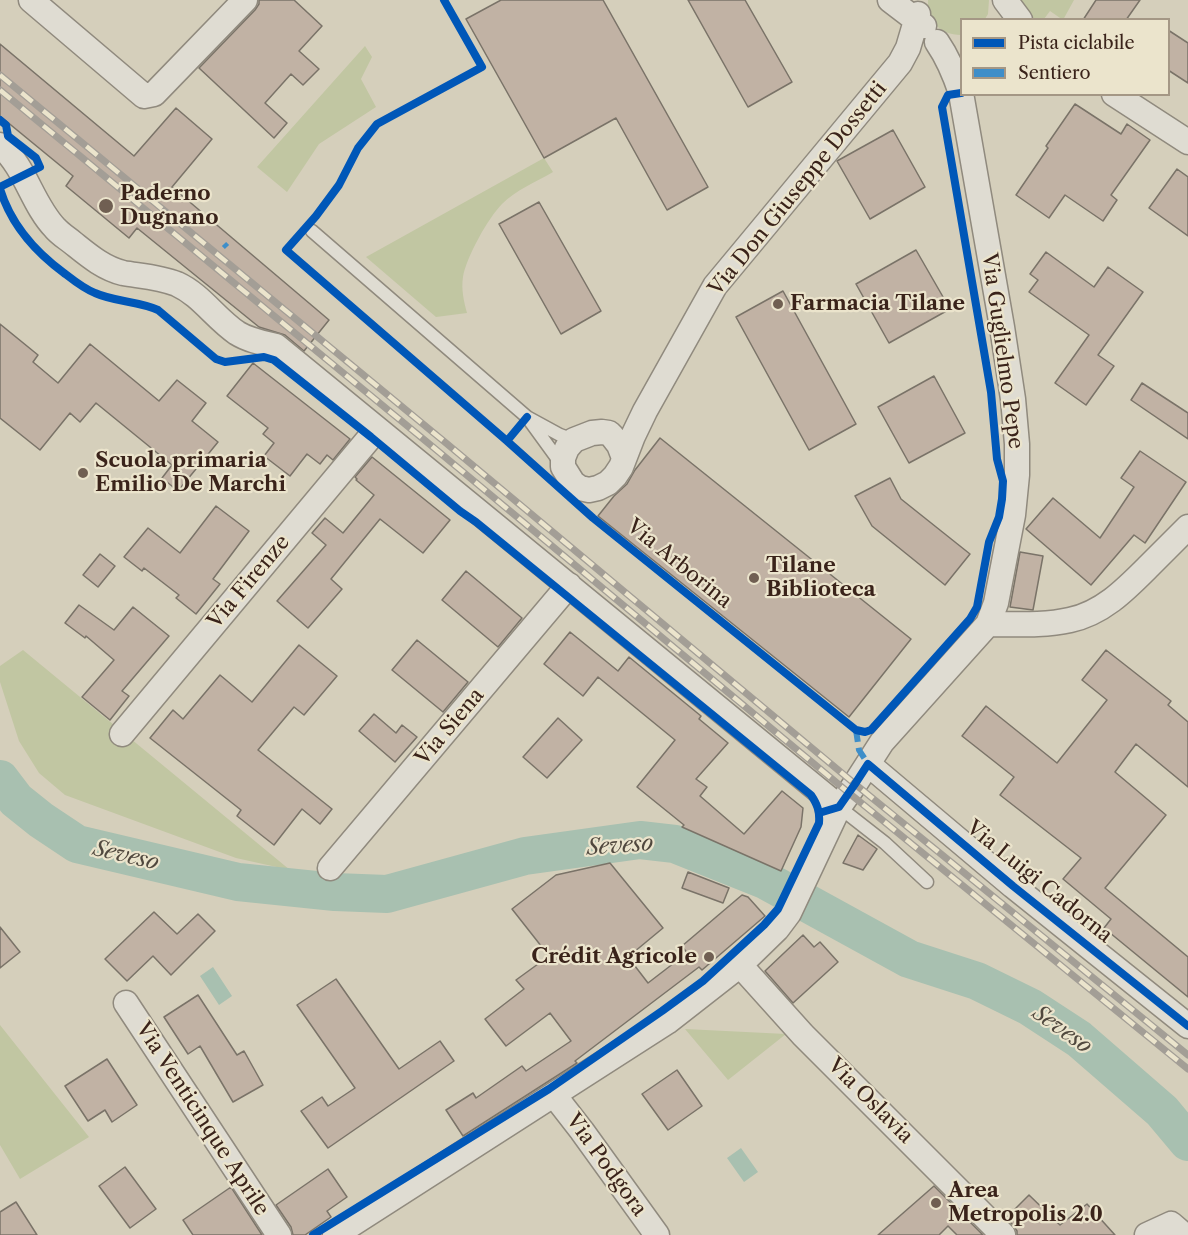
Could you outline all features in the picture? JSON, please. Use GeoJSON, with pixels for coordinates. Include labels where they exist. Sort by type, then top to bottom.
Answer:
{"type":"FeatureCollection","features":[{"type":"Feature","properties":{"kind":"street"},"geometry":{"type":"LineString","coordinates":[[31,0],[144,96],[153,94],[245,0]]}},
{"type":"Feature","properties":{"kind":"street"},"geometry":{"type":"LineString","coordinates":[[999,18],[1003,0]]}},
{"type":"Feature","properties":{"kind":"street"},"geometry":{"type":"LineString","coordinates":[[1003,0],[1018,18]]}},
{"type":"Feature","properties":{"kind":"street","name":"Via Don Giuseppe Dossetti"},"geometry":{"type":"LineString","coordinates":[[624,458],[645,411],[715,286],[900,63],[917,58],[933,41]]}},
{"type":"Feature","properties":{"kind":"street","name":"Via Guglielmo Pepe"},"geometry":{"type":"LineString","coordinates":[[335,1235],[667,1022],[740,965],[777,929],[789,913],[839,807],[882,742],[988,624],[996,603],[1013,514],[1017,476],[1017,444],[1013,399],[1002,327],[933,41]]}},
{"type":"Feature","properties":{"kind":"street"},"geometry":{"type":"LineString","coordinates":[[1117,96],[1188,142]]}},
{"type":"Feature","properties":{"kind":"street"},"geometry":{"type":"LineString","coordinates":[[0,145],[15,161],[51,224],[95,260],[117,271],[176,284],[193,294],[238,333],[276,346],[839,807]]}},
{"type":"Feature","properties":{"kind":"street","name":"Via Don Giuseppe Dossetti"},"geometry":{"type":"LineString","coordinates":[[609,433],[621,428],[645,411]]}},
{"type":"Feature","properties":{"kind":"street","name":"Via Firenze"},"geometry":{"type":"LineString","coordinates":[[122,734],[377,429]]}},
{"type":"Feature","properties":{"kind":"street"},"geometry":{"type":"LineString","coordinates":[[592,433],[609,433],[619,445],[624,458],[621,467],[608,483],[589,490],[580,488],[573,483],[563,467],[563,458],[567,448],[574,440],[592,433]]}},
{"type":"Feature","properties":{"kind":"street"},"geometry":{"type":"LineString","coordinates":[[988,624],[1048,624],[1090,614],[1120,594],[1188,527]]}},
{"type":"Feature","properties":{"kind":"street","name":"Via Siena"},"geometry":{"type":"LineString","coordinates":[[330,868],[569,585]]}},
{"type":"Feature","properties":{"kind":"street","name":"Via Luigi Cadorna"},"geometry":{"type":"LineString","coordinates":[[868,764],[1013,886],[1188,1026]]}},
{"type":"Feature","properties":{"kind":"street","name":"Via Oslavia"},"geometry":{"type":"LineString","coordinates":[[740,965],[803,1035],[1003,1235]]}},
{"type":"Feature","properties":{"kind":"street","name":"Via Venticinque Aprile"},"geometry":{"type":"LineString","coordinates":[[126,1003],[279,1235]]}},
{"type":"Feature","properties":{"kind":"street","name":"Via Podgora"},"geometry":{"type":"LineString","coordinates":[[554,1095],[657,1235]]}},
{"type":"Feature","properties":{"kind":"street"},"geometry":{"type":"LineString","coordinates":[[1148,1235],[1171,1224],[1184,1235]]}},
{"type":"Feature","properties":{"kind":"lane"},"geometry":{"type":"LineString","coordinates":[[312,231],[527,417],[574,440]]}},
{"type":"Feature","properties":{"kind":"lane"},"geometry":{"type":"LineString","coordinates":[[527,417],[563,467]]}},
{"type":"Feature","properties":{"kind":"lane"},"geometry":{"type":"LineString","coordinates":[[839,807],[885,843],[927,882]]}},
{"type":"Feature","properties":{"kind":"shaded area"},"geometry":{"type":"Polygon","coordinates":[[[928,0],[989,0],[986,18],[960,18],[960,35],[947,32],[936,25],[928,8],[928,0]]]}},
{"type":"Feature","properties":{"kind":"shaded area"},"geometry":{"type":"Polygon","coordinates":[[[1013,0],[1074,0],[1064,18],[1050,11],[1045,18],[1026,18],[1013,0]]]}},
{"type":"Feature","properties":{"kind":"shaded area"},"geometry":{"type":"Polygon","coordinates":[[[365,46],[372,57],[361,79],[376,107],[319,144],[287,192],[257,167],[365,46]]]}},
{"type":"Feature","properties":{"kind":"shaded area"},"geometry":{"type":"Polygon","coordinates":[[[544,158],[553,172],[520,190],[502,204],[490,219],[473,249],[462,282],[467,313],[436,317],[366,257],[544,158]]]}},
{"type":"Feature","properties":{"kind":"shaded area"},"geometry":{"type":"Polygon","coordinates":[[[23,650],[290,870],[236,858],[65,795],[39,773],[19,741],[0,682],[0,666],[23,650]]]}},
{"type":"Feature","properties":{"kind":"shaded area"},"geometry":{"type":"Polygon","coordinates":[[[213,967],[232,996],[219,1005],[200,976],[213,967]]]}},
{"type":"Feature","properties":{"kind":"shaded area"},"geometry":{"type":"Polygon","coordinates":[[[0,1025],[89,1137],[20,1179],[0,1145],[0,1025]]]}},
{"type":"Feature","properties":{"kind":"shaded area"},"geometry":{"type":"Polygon","coordinates":[[[685,1029],[786,1034],[728,1080],[685,1029]]]}},
{"type":"Feature","properties":{"kind":"shaded area"},"geometry":{"type":"Polygon","coordinates":[[[741,1148],[758,1172],[744,1182],[727,1158],[741,1148]]]}},
{"type":"Feature","properties":{"kind":"building"},"geometry":{"type":"Polygon","coordinates":[[[259,0],[294,0],[322,26],[299,51],[319,69],[303,85],[291,74],[265,103],[287,123],[274,138],[199,68],[255,10],[259,0]]]}},
{"type":"Feature","properties":{"kind":"building"},"geometry":{"type":"Polygon","coordinates":[[[501,0],[603,0],[708,187],[667,210],[616,118],[544,158],[466,19],[501,0]]]}},
{"type":"Feature","properties":{"kind":"building"},"geometry":{"type":"Polygon","coordinates":[[[688,0],[745,0],[792,82],[748,107],[688,0]]]}},
{"type":"Feature","properties":{"kind":"building"},"geometry":{"type":"Polygon","coordinates":[[[1096,0],[1140,0],[1127,18],[1084,18],[1096,0]]]}},
{"type":"Feature","properties":{"kind":"building"},"geometry":{"type":"Polygon","coordinates":[[[1170,31],[1188,43],[1188,83],[1170,71],[1170,31]]]}},
{"type":"Feature","properties":{"kind":"building"},"geometry":{"type":"Polygon","coordinates":[[[0,44],[134,156],[176,108],[212,139],[172,187],[329,320],[304,351],[285,335],[259,327],[137,228],[129,238],[66,186],[73,176],[0,116],[0,44]]]}},
{"type":"Feature","properties":{"kind":"building"},"geometry":{"type":"Polygon","coordinates":[[[1075,104],[1121,134],[1127,124],[1150,140],[1111,195],[1117,200],[1103,221],[1065,195],[1049,218],[1016,195],[1075,104]]]}},
{"type":"Feature","properties":{"kind":"building"},"geometry":{"type":"Polygon","coordinates":[[[893,130],[925,187],[870,219],[837,161],[893,130]]]}},
{"type":"Feature","properties":{"kind":"building"},"geometry":{"type":"Polygon","coordinates":[[[1177,169],[1188,177],[1188,236],[1149,208],[1177,169]]]}},
{"type":"Feature","properties":{"kind":"building"},"geometry":{"type":"Polygon","coordinates":[[[539,202],[601,311],[561,334],[499,224],[539,202]]]}},
{"type":"Feature","properties":{"kind":"building"},"geometry":{"type":"Polygon","coordinates":[[[916,250],[950,309],[889,343],[856,284],[916,250]]]}},
{"type":"Feature","properties":{"kind":"building"},"geometry":{"type":"Polygon","coordinates":[[[1046,252],[1094,287],[1108,267],[1143,292],[1098,355],[1114,366],[1086,405],[1055,383],[1089,335],[1029,292],[1038,280],[1030,274],[1046,252]]]}},
{"type":"Feature","properties":{"kind":"building"},"geometry":{"type":"Polygon","coordinates":[[[783,291],[856,424],[809,450],[736,317],[783,291]]]}},
{"type":"Feature","properties":{"kind":"building"},"geometry":{"type":"Polygon","coordinates":[[[0,324],[38,355],[33,362],[58,383],[90,344],[159,401],[177,380],[206,403],[192,421],[218,442],[178,491],[162,478],[172,465],[96,403],[80,422],[70,413],[40,450],[0,418],[0,324]]]}},
{"type":"Feature","properties":{"kind":"building"},"geometry":{"type":"Polygon","coordinates":[[[253,363],[350,439],[333,460],[327,455],[320,464],[307,454],[290,476],[264,456],[274,443],[263,434],[268,428],[227,396],[253,363]]]}},
{"type":"Feature","properties":{"kind":"building"},"geometry":{"type":"Polygon","coordinates":[[[934,376],[965,433],[909,463],[878,407],[934,376]]]}},
{"type":"Feature","properties":{"kind":"building"},"geometry":{"type":"Polygon","coordinates":[[[1142,383],[1188,413],[1188,439],[1131,400],[1142,383]]]}},
{"type":"Feature","properties":{"kind":"building","name":"Tilane Biblioteca"},"geometry":{"type":"Polygon","coordinates":[[[660,438],[911,639],[849,717],[598,516],[627,484],[660,438]]]}},
{"type":"Feature","properties":{"kind":"building"},"geometry":{"type":"Polygon","coordinates":[[[1140,451],[1186,482],[1145,543],[1134,535],[1091,585],[1026,529],[1053,498],[1100,538],[1134,487],[1121,478],[1140,451]]]}},
{"type":"Feature","properties":{"kind":"building"},"geometry":{"type":"Polygon","coordinates":[[[372,457],[450,520],[423,553],[380,519],[331,579],[342,589],[308,628],[277,601],[326,545],[312,533],[325,518],[343,533],[374,495],[355,477],[372,457]]]}},
{"type":"Feature","properties":{"kind":"building"},"geometry":{"type":"Polygon","coordinates":[[[890,478],[901,499],[970,554],[945,585],[872,526],[855,496],[890,478]]]}},
{"type":"Feature","properties":{"kind":"building"},"geometry":{"type":"Polygon","coordinates":[[[216,506],[249,531],[213,579],[220,584],[196,614],[176,598],[179,595],[144,568],[142,571],[124,557],[148,528],[180,553],[216,506]]]}},
{"type":"Feature","properties":{"kind":"building"},"geometry":{"type":"Polygon","coordinates":[[[1020,552],[1043,556],[1033,610],[1010,607],[1020,552]]]}},
{"type":"Feature","properties":{"kind":"building"},"geometry":{"type":"Polygon","coordinates":[[[100,554],[115,566],[98,587],[83,575],[100,554]]]}},
{"type":"Feature","properties":{"kind":"building"},"geometry":{"type":"Polygon","coordinates":[[[466,571],[522,618],[498,647],[442,600],[466,571]]]}},
{"type":"Feature","properties":{"kind":"building"},"geometry":{"type":"Polygon","coordinates":[[[79,605],[114,630],[133,607],[169,636],[122,691],[129,696],[110,720],[82,697],[114,660],[86,636],[85,638],[65,623],[79,605]]]}},
{"type":"Feature","properties":{"kind":"building"},"geometry":{"type":"Polygon","coordinates":[[[570,632],[618,671],[629,657],[701,716],[699,719],[728,743],[696,779],[707,787],[700,796],[744,834],[782,791],[803,808],[801,827],[781,871],[682,827],[684,825],[637,787],[675,740],[598,677],[583,696],[544,664],[570,632]]]}},
{"type":"Feature","properties":{"kind":"building"},"geometry":{"type":"Polygon","coordinates":[[[417,640],[468,682],[443,712],[392,670],[417,640]]]}},
{"type":"Feature","properties":{"kind":"building"},"geometry":{"type":"Polygon","coordinates":[[[299,645],[337,676],[304,715],[294,707],[258,750],[332,809],[320,824],[302,809],[274,845],[237,816],[241,810],[150,738],[173,710],[183,719],[220,675],[252,702],[299,645]]]}},
{"type":"Feature","properties":{"kind":"building"},"geometry":{"type":"Polygon","coordinates":[[[1106,650],[1171,701],[1168,705],[1188,722],[1188,787],[1136,744],[1115,772],[1166,815],[1105,888],[1188,957],[1188,997],[1104,928],[1111,919],[1063,879],[1081,858],[1000,795],[1014,777],[962,736],[986,706],[1057,763],[1107,700],[1082,680],[1106,650]]]}},
{"type":"Feature","properties":{"kind":"building"},"geometry":{"type":"Polygon","coordinates":[[[374,714],[396,733],[402,725],[417,737],[395,762],[359,731],[374,714]]]}},
{"type":"Feature","properties":{"kind":"building"},"geometry":{"type":"Polygon","coordinates":[[[558,718],[582,740],[547,778],[523,757],[558,718]]]}},
{"type":"Feature","properties":{"kind":"building"},"geometry":{"type":"Polygon","coordinates":[[[858,835],[877,849],[863,870],[843,863],[858,835]]]}},
{"type":"Feature","properties":{"kind":"building"},"geometry":{"type":"Polygon","coordinates":[[[610,863],[663,928],[628,957],[648,983],[687,953],[682,946],[742,895],[748,897],[765,916],[702,970],[699,967],[575,1061],[577,1063],[463,1136],[446,1110],[473,1093],[476,1098],[522,1066],[526,1071],[571,1041],[550,1013],[506,1046],[485,1019],[524,989],[516,980],[549,956],[512,909],[556,875],[610,863]]]}},
{"type":"Feature","properties":{"kind":"building"},"geometry":{"type":"Polygon","coordinates":[[[688,872],[729,888],[723,903],[682,888],[688,872]]]}},
{"type":"Feature","properties":{"kind":"building"},"geometry":{"type":"Polygon","coordinates":[[[154,912],[177,934],[198,914],[215,931],[171,975],[153,956],[127,981],[105,959],[154,912]]]}},
{"type":"Feature","properties":{"kind":"building"},"geometry":{"type":"Polygon","coordinates":[[[0,927],[20,952],[0,968],[0,927]]]}},
{"type":"Feature","properties":{"kind":"building"},"geometry":{"type":"Polygon","coordinates":[[[803,935],[814,947],[820,942],[838,962],[793,1003],[765,971],[803,935]]]}},
{"type":"Feature","properties":{"kind":"building"},"geometry":{"type":"Polygon","coordinates":[[[336,979],[399,1069],[440,1041],[454,1061],[328,1148],[301,1111],[322,1097],[328,1106],[355,1088],[297,1005],[336,979]]]}},
{"type":"Feature","properties":{"kind":"building"},"geometry":{"type":"Polygon","coordinates":[[[198,995],[237,1055],[244,1051],[263,1085],[233,1102],[200,1046],[188,1054],[164,1017],[198,995]]]}},
{"type":"Feature","properties":{"kind":"building"},"geometry":{"type":"Polygon","coordinates":[[[107,1059],[137,1105],[112,1122],[105,1110],[88,1121],[65,1086],[107,1059]]]}},
{"type":"Feature","properties":{"kind":"building"},"geometry":{"type":"Polygon","coordinates":[[[677,1070],[702,1106],[668,1130],[642,1094],[677,1070]]]}},
{"type":"Feature","properties":{"kind":"building"},"geometry":{"type":"Polygon","coordinates":[[[125,1167],[156,1209],[130,1228],[99,1186],[125,1167]]]}},
{"type":"Feature","properties":{"kind":"building"},"geometry":{"type":"Polygon","coordinates":[[[328,1169],[347,1197],[327,1211],[331,1217],[305,1235],[293,1235],[291,1227],[276,1205],[328,1169]]]}},
{"type":"Feature","properties":{"kind":"building","name":"Area Metropolis 2.0"},"geometry":{"type":"Polygon","coordinates":[[[934,1186],[983,1235],[957,1235],[948,1226],[939,1235],[878,1235],[934,1186]]]}},
{"type":"Feature","properties":{"kind":"building"},"geometry":{"type":"Polygon","coordinates":[[[231,1187],[262,1235],[193,1235],[183,1220],[231,1187]]]}},
{"type":"Feature","properties":{"kind":"building"},"geometry":{"type":"Polygon","coordinates":[[[1029,1195],[1060,1225],[1087,1204],[1115,1235],[1017,1235],[1017,1231],[1006,1218],[1029,1195]]]}},
{"type":"Feature","properties":{"kind":"building"},"geometry":{"type":"Polygon","coordinates":[[[16,1202],[37,1235],[0,1235],[0,1212],[16,1202]]]}},
{"type":"Feature","properties":{"kind":"waterway","name":"Seveso"},"geometry":{"type":"LineString","coordinates":[[0,779],[16,800],[77,844],[238,882],[335,892],[387,894],[525,856],[640,840],[675,844],[765,880],[909,959],[977,981],[1030,1007],[1079,1039],[1162,1111],[1188,1142]]}},
{"type":"Feature","properties":{"kind":"railway"},"geometry":{"type":"LineString","coordinates":[[0,75],[855,784],[1188,1055]]}},
{"type":"Feature","properties":{"kind":"railway"},"geometry":{"type":"LineString","coordinates":[[0,90],[849,793],[1188,1069]]}},
{"type":"Feature","properties":{"kind":"marked path"},"geometry":{"type":"LineString","coordinates":[[224,244],[227,247]]}},
{"type":"Feature","properties":{"kind":"marked path"},"geometry":{"type":"LineString","coordinates":[[856,730],[859,750],[868,764]]}},
{"type":"Feature","properties":{"kind":"cycle path"},"geometry":{"type":"LineString","coordinates":[[444,0],[482,67],[377,124],[358,148],[339,185],[286,250],[507,441]]}},
{"type":"Feature","properties":{"kind":"cycle path","name":"Via Arborina"},"geometry":{"type":"LineString","coordinates":[[527,417],[507,441],[593,518],[856,730],[865,732],[871,730],[970,619],[977,607],[989,542],[999,517],[1002,499],[1003,481],[997,459],[991,392],[942,107],[948,95],[960,93]]}},
{"type":"Feature","properties":{"kind":"cycle path"},"geometry":{"type":"LineString","coordinates":[[0,120],[6,125],[8,136],[36,158],[40,167],[0,187]]}},
{"type":"Feature","properties":{"kind":"cycle path"},"geometry":{"type":"LineString","coordinates":[[0,189],[10,214],[33,246],[53,265],[83,287],[103,296],[158,310],[216,359],[225,362],[264,357],[274,360],[811,795],[818,808],[819,823],[778,909],[764,925],[703,981],[549,1089],[313,1235]]}},
{"type":"Feature","properties":{"kind":"cycle path"},"geometry":{"type":"LineString","coordinates":[[819,813],[839,807],[868,764],[1013,886],[1188,1026]]}},
{"type":"Feature","properties":{"kind":"place","name":"Paderno Dugnano"},"geometry":{"type":"Point","coordinates":[106,206]}},
{"type":"Feature","properties":{"kind":"place","name":"Farmacia Tilane"},"geometry":{"type":"Point","coordinates":[778,304]}},
{"type":"Feature","properties":{"kind":"place","name":"Scuola primaria Emilio De Marchi"},"geometry":{"type":"Point","coordinates":[83,473]}},
{"type":"Feature","properties":{"kind":"place","name":"Tilane Biblioteca"},"geometry":{"type":"Point","coordinates":[754,578]}},
{"type":"Feature","properties":{"kind":"place","name":"Crédit Agricole"},"geometry":{"type":"Point","coordinates":[709,957]}},
{"type":"Feature","properties":{"kind":"place","name":"Area Metropolis 2.0"},"geometry":{"type":"Point","coordinates":[936,1203]}}]}
